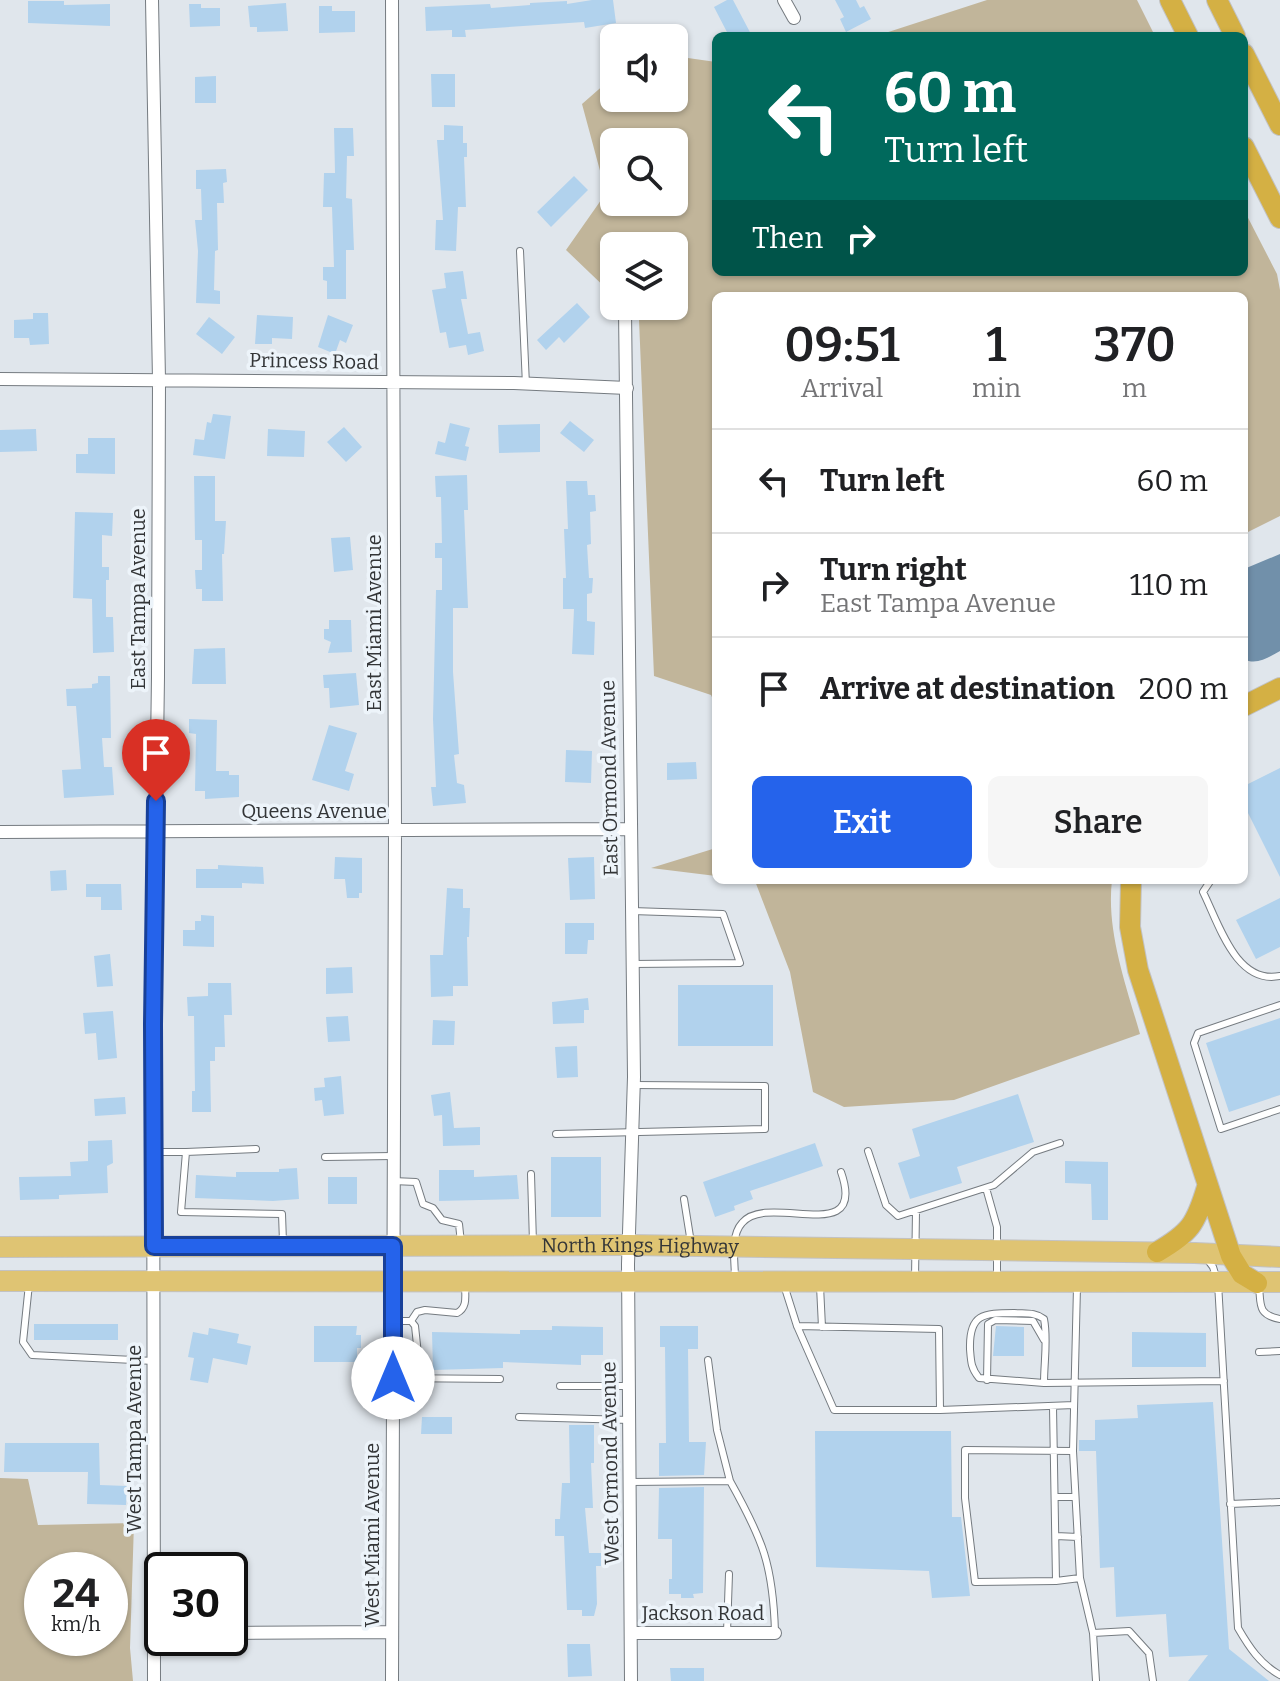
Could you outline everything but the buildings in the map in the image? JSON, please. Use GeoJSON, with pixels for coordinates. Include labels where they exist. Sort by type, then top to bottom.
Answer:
{"type":"FeatureCollection","features":[{"type":"Feature","properties":{"kind":"highway"},"geometry":{"type":"LineString","coordinates":[[1170,0],[1186,32]]}},
{"type":"Feature","properties":{"kind":"highway"},"geometry":{"type":"LineString","coordinates":[[1217,0],[1233,32]]}},
{"type":"Feature","properties":{"kind":"highway"},"geometry":{"type":"LineString","coordinates":[[1248,62],[1280,125]]}},
{"type":"Feature","properties":{"kind":"highway"},"geometry":{"type":"LineString","coordinates":[[1248,155],[1280,218]]}},
{"type":"Feature","properties":{"kind":"highway"},"geometry":{"type":"LineString","coordinates":[[1248,704],[1280,688]]}},
{"type":"Feature","properties":{"kind":"highway"},"geometry":{"type":"LineString","coordinates":[[1131,884],[1129,917],[1138,970],[1231,1256],[1242,1274],[1257,1283]]}},
{"type":"Feature","properties":{"kind":"highway"},"geometry":{"type":"LineString","coordinates":[[1157,1252],[1188,1232],[1198,1216],[1207,1187]]}},
{"type":"Feature","properties":{"kind":"main road","name":"North Kings Highway"},"geometry":{"type":"LineString","coordinates":[[0,1247],[629,1245],[1157,1252],[1280,1257]]}},
{"type":"Feature","properties":{"kind":"main road","name":"North Kings Highway"},"geometry":{"type":"LineString","coordinates":[[0,1281],[1280,1282]]}},
{"type":"Feature","properties":{"kind":"street","name":"East Tampa Avenue"},"geometry":{"type":"LineString","coordinates":[[152,0],[159,380],[154,1246]]}},
{"type":"Feature","properties":{"kind":"street","name":"East Miami Avenue"},"geometry":{"type":"LineString","coordinates":[[392,0],[393,1246]]}},
{"type":"Feature","properties":{"kind":"street"},"geometry":{"type":"LineString","coordinates":[[784,0],[794,18]]}},
{"type":"Feature","properties":{"kind":"street","name":"East Ormond Avenue"},"geometry":{"type":"LineString","coordinates":[[625,320],[634,1085],[629,1245]]}},
{"type":"Feature","properties":{"kind":"street","name":"Princess Road"},"geometry":{"type":"LineString","coordinates":[[0,379],[394,382],[627,388]]}},
{"type":"Feature","properties":{"kind":"street","name":"Queens Avenue"},"geometry":{"type":"LineString","coordinates":[[0,832],[629,829]]}},
{"type":"Feature","properties":{"kind":"street","name":"West Ormond Avenue"},"geometry":{"type":"LineString","coordinates":[[629,1245],[631,1681]]}},
{"type":"Feature","properties":{"kind":"street","name":"West Tampa Avenue"},"geometry":{"type":"LineString","coordinates":[[154,1246],[157,1552]]}},
{"type":"Feature","properties":{"kind":"street","name":"West Miami Avenue"},"geometry":{"type":"LineString","coordinates":[[392,1681],[393,1246]]}},
{"type":"Feature","properties":{"kind":"street"},"geometry":{"type":"LineString","coordinates":[[248,1633],[392,1632]]}},
{"type":"Feature","properties":{"kind":"street","name":"Jackson Road"},"geometry":{"type":"LineString","coordinates":[[632,1633],[775,1633]]}},
{"type":"Feature","properties":{"kind":"street","name":"West Tampa Avenue"},"geometry":{"type":"LineString","coordinates":[[154,1681],[156,1656]]}},
{"type":"Feature","properties":{"kind":"lane"},"geometry":{"type":"LineString","coordinates":[[520,251],[526,385]]}},
{"type":"Feature","properties":{"kind":"lane"},"geometry":{"type":"LineString","coordinates":[[1208,884],[1203,892],[1240,963],[1257,975],[1267,978],[1280,976]]}},
{"type":"Feature","properties":{"kind":"lane"},"geometry":{"type":"LineString","coordinates":[[631,911],[723,914],[740,963],[632,964]]}},
{"type":"Feature","properties":{"kind":"lane"},"geometry":{"type":"LineString","coordinates":[[1280,1005],[1198,1033],[1194,1043],[1221,1129],[1280,1109]]}},
{"type":"Feature","properties":{"kind":"lane"},"geometry":{"type":"LineString","coordinates":[[556,1134],[765,1129],[765,1086],[634,1085]]}},
{"type":"Feature","properties":{"kind":"lane"},"geometry":{"type":"LineString","coordinates":[[868,1151],[889,1210],[898,1216],[994,1185],[1033,1152],[1060,1143]]}},
{"type":"Feature","properties":{"kind":"lane"},"geometry":{"type":"LineString","coordinates":[[153,1152],[256,1149]]}},
{"type":"Feature","properties":{"kind":"lane"},"geometry":{"type":"LineString","coordinates":[[186,1152],[181,1212],[282,1214],[284,1246]]}},
{"type":"Feature","properties":{"kind":"lane"},"geometry":{"type":"LineString","coordinates":[[325,1157],[393,1156]]}},
{"type":"Feature","properties":{"kind":"lane"},"geometry":{"type":"LineString","coordinates":[[735,1281],[735,1247],[741,1224],[751,1215],[774,1212],[824,1215],[844,1206],[847,1188],[841,1172]]}},
{"type":"Feature","properties":{"kind":"lane"},"geometry":{"type":"LineString","coordinates":[[531,1174],[533,1247]]}},
{"type":"Feature","properties":{"kind":"lane"},"geometry":{"type":"LineString","coordinates":[[393,1181],[416,1182],[423,1204],[433,1208],[442,1220],[457,1222],[461,1226],[461,1246]]}},
{"type":"Feature","properties":{"kind":"lane"},"geometry":{"type":"LineString","coordinates":[[986,1188],[996,1217],[996,1283]]}},
{"type":"Feature","properties":{"kind":"lane"},"geometry":{"type":"LineString","coordinates":[[684,1199],[692,1246]]}},
{"type":"Feature","properties":{"kind":"lane"},"geometry":{"type":"LineString","coordinates":[[915,1282],[916,1211]]}},
{"type":"Feature","properties":{"kind":"lane"},"geometry":{"type":"LineString","coordinates":[[1195,1253],[1210,1261],[1218,1283],[1238,1628],[1251,1651],[1280,1675]]}},
{"type":"Feature","properties":{"kind":"lane"},"geometry":{"type":"LineString","coordinates":[[29,1281],[23,1342],[32,1355],[154,1361]]}},
{"type":"Feature","properties":{"kind":"lane"},"geometry":{"type":"LineString","coordinates":[[411,1321],[417,1312],[425,1310],[457,1313],[462,1310],[465,1305],[465,1281]]}},
{"type":"Feature","properties":{"kind":"lane"},"geometry":{"type":"LineString","coordinates":[[783,1282],[797,1326],[834,1410],[1074,1405]]}},
{"type":"Feature","properties":{"kind":"lane"},"geometry":{"type":"LineString","coordinates":[[820,1282],[822,1327]]}},
{"type":"Feature","properties":{"kind":"lane"},"geometry":{"type":"LineString","coordinates":[[1077,1283],[1073,1451],[1075,1497],[1080,1578],[1093,1633],[1096,1681]]}},
{"type":"Feature","properties":{"kind":"lane"},"geometry":{"type":"LineString","coordinates":[[1257,1283],[1260,1287],[1259,1306],[1266,1314],[1280,1319]]}},
{"type":"Feature","properties":{"kind":"lane"},"geometry":{"type":"LineString","coordinates":[[1044,1383],[1044,1340],[1047,1333],[1044,1319],[1038,1314],[989,1314],[977,1320],[970,1334],[971,1368],[979,1378],[987,1380],[1044,1383],[1224,1381]]}},
{"type":"Feature","properties":{"kind":"lane"},"geometry":{"type":"LineString","coordinates":[[987,1380],[988,1324],[995,1320],[1033,1321],[1044,1340]]}},
{"type":"Feature","properties":{"kind":"lane"},"geometry":{"type":"LineString","coordinates":[[393,1321],[411,1321]]}},
{"type":"Feature","properties":{"kind":"lane"},"geometry":{"type":"LineString","coordinates":[[411,1321],[415,1326],[419,1364],[415,1378]]}},
{"type":"Feature","properties":{"kind":"lane"},"geometry":{"type":"LineString","coordinates":[[797,1326],[939,1329],[940,1410]]}},
{"type":"Feature","properties":{"kind":"lane"},"geometry":{"type":"LineString","coordinates":[[1259,1352],[1280,1351]]}},
{"type":"Feature","properties":{"kind":"lane"},"geometry":{"type":"LineString","coordinates":[[708,1360],[717,1430],[730,1481],[754,1523],[766,1552],[774,1591],[775,1633]]}},
{"type":"Feature","properties":{"kind":"lane"},"geometry":{"type":"LineString","coordinates":[[393,1378],[500,1379]]}},
{"type":"Feature","properties":{"kind":"lane"},"geometry":{"type":"LineString","coordinates":[[560,1386],[629,1386]]}},
{"type":"Feature","properties":{"kind":"lane"},"geometry":{"type":"LineString","coordinates":[[1053,1407],[1056,1581]]}},
{"type":"Feature","properties":{"kind":"lane"},"geometry":{"type":"LineString","coordinates":[[519,1417],[630,1420]]}},
{"type":"Feature","properties":{"kind":"lane"},"geometry":{"type":"LineString","coordinates":[[1073,1451],[965,1450],[965,1498],[975,1582],[1080,1578]]}},
{"type":"Feature","properties":{"kind":"lane"},"geometry":{"type":"LineString","coordinates":[[630,1482],[730,1481]]}},
{"type":"Feature","properties":{"kind":"lane"},"geometry":{"type":"LineString","coordinates":[[1055,1497],[1075,1497]]}},
{"type":"Feature","properties":{"kind":"lane"},"geometry":{"type":"LineString","coordinates":[[1230,1504],[1280,1502]]}},
{"type":"Feature","properties":{"kind":"lane"},"geometry":{"type":"LineString","coordinates":[[1056,1536],[1078,1537]]}},
{"type":"Feature","properties":{"kind":"lane"},"geometry":{"type":"LineString","coordinates":[[727,1632],[729,1574]]}},
{"type":"Feature","properties":{"kind":"lane"},"geometry":{"type":"LineString","coordinates":[[1093,1633],[1129,1631],[1149,1653],[1153,1681]]}},
{"type":"Feature","properties":{"kind":"shaded area"},"geometry":{"type":"Polygon","coordinates":[[[987,0],[1137,0],[1153,32],[888,32],[987,0]]]}},
{"type":"Feature","properties":{"kind":"shaded area"},"geometry":{"type":"Polygon","coordinates":[[[688,58],[712,61],[712,276],[1248,276],[1248,218],[1277,274],[1280,290],[1280,516],[1248,532],[1248,292],[712,292],[712,697],[654,676],[639,320],[688,320],[688,232],[600,232],[600,283],[566,250],[600,202],[600,216],[688,216],[688,128],[600,128],[600,171],[582,104],[600,88],[600,112],[688,112],[688,58]]]}},
{"type":"Feature","properties":{"kind":"shaded area"},"geometry":{"type":"Polygon","coordinates":[[[712,849],[712,876],[651,868],[712,849]]]}},
{"type":"Feature","properties":{"kind":"shaded area"},"geometry":{"type":"Polygon","coordinates":[[[756,884],[1112,884],[1115,938],[1140,1034],[954,1100],[844,1107],[813,1092],[790,972],[756,884]]]}},
{"type":"Feature","properties":{"kind":"shaded area"},"geometry":{"type":"Polygon","coordinates":[[[0,1478],[28,1479],[38,1525],[134,1523],[130,1648],[133,1681],[0,1681],[0,1478]]]}},
{"type":"Feature","properties":{"kind":"water"},"geometry":{"type":"Polygon","coordinates":[[[1280,554],[1280,651],[1253,662],[1248,661],[1248,567],[1280,554]]]}},
{"type":"Feature","properties":{"kind":"route"},"geometry":{"type":"LineString","coordinates":[[156,801],[154,1246],[393,1246],[393,1378]]}}]}
